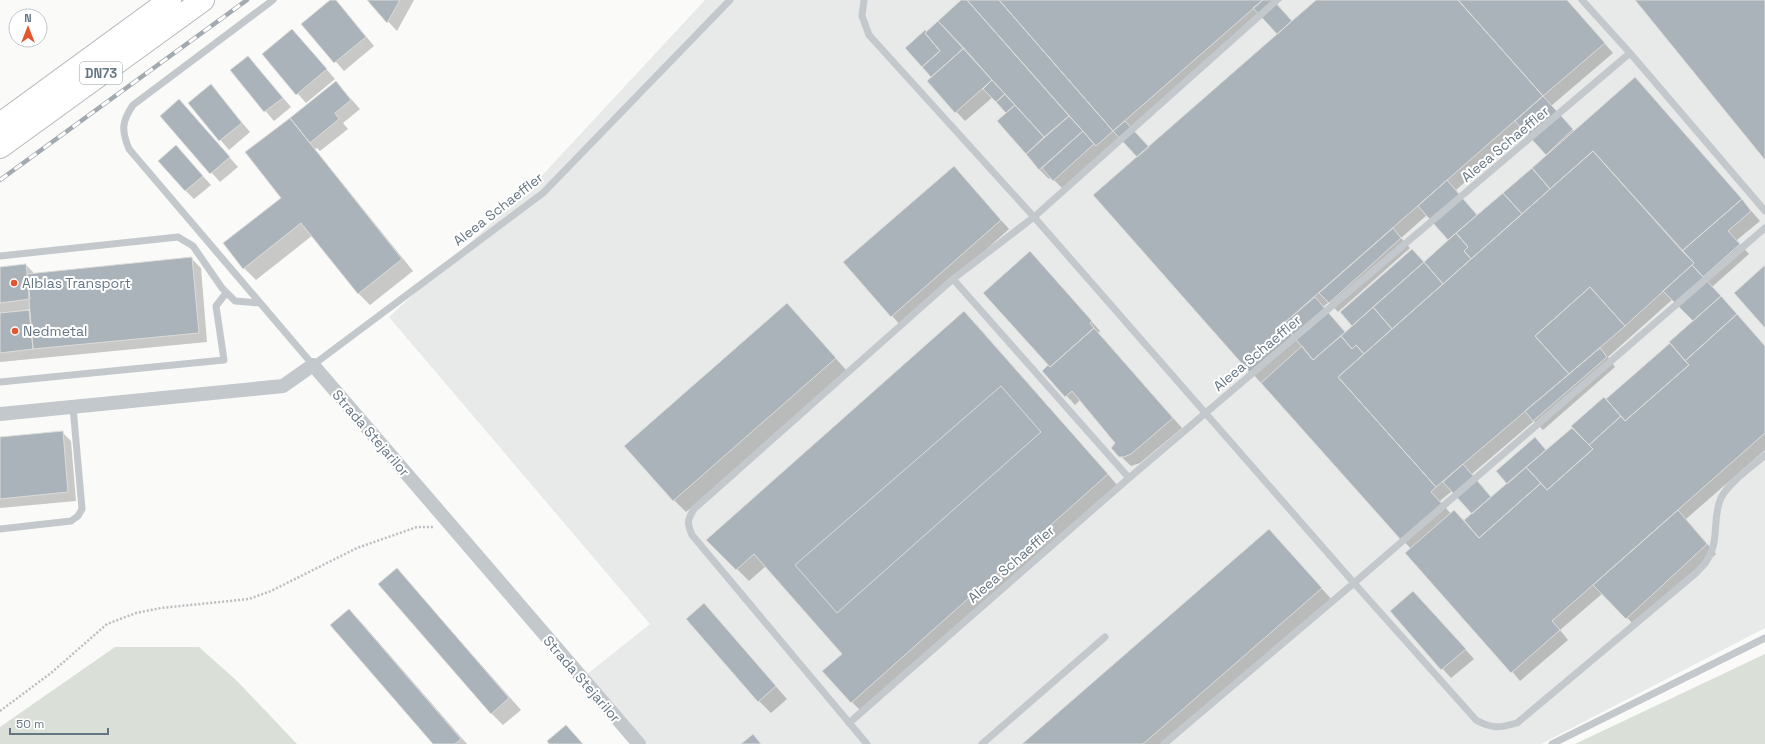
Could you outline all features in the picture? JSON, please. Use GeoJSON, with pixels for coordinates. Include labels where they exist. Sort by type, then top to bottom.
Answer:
{"type":"FeatureCollection","features":[{"type":"Feature","properties":{"kind":"highway","name":"DN73"},"geometry":{"type":"LineString","coordinates":[[0,124],[170,0]]}},
{"type":"Feature","properties":{"kind":"highway","name":"DN73"},"geometry":{"type":"LineString","coordinates":[[0,147],[202,0]]}},
{"type":"Feature","properties":{"kind":"street"},"geometry":{"type":"LineString","coordinates":[[0,414],[282,386],[313,365]]}},
{"type":"Feature","properties":{"kind":"street","name":"Strada Stejarilor"},"geometry":{"type":"LineString","coordinates":[[313,365],[639,744]]}},
{"type":"Feature","properties":{"kind":"lane"},"geometry":{"type":"LineString","coordinates":[[273,0],[133,105],[126,115],[123,135],[129,149],[313,365]]}},
{"type":"Feature","properties":{"kind":"lane","name":"Aleea Schaeffler"},"geometry":{"type":"LineString","coordinates":[[313,365],[543,193],[730,0]]}},
{"type":"Feature","properties":{"kind":"lane"},"geometry":{"type":"LineString","coordinates":[[864,0],[862,16],[869,35],[1034,217],[1354,583],[1476,720],[1488,727],[1503,727],[1516,723],[1696,573],[1707,560],[1713,549],[1715,526],[1720,499],[1728,487],[1765,455]]}},
{"type":"Feature","properties":{"kind":"lane"},"geometry":{"type":"LineString","coordinates":[[867,744],[692,535],[689,528],[688,519],[694,509],[953,279],[1034,217],[1277,0]]}},
{"type":"Feature","properties":{"kind":"lane"},"geometry":{"type":"LineString","coordinates":[[1582,0],[1630,52],[1765,211]]}},
{"type":"Feature","properties":{"kind":"lane","name":"Aleea Schaeffler"},"geometry":{"type":"LineString","coordinates":[[849,723],[1128,478],[1206,414],[1630,52]]}},
{"type":"Feature","properties":{"kind":"lane"},"geometry":{"type":"LineString","coordinates":[[1164,744],[1354,583],[1765,228]]}},
{"type":"Feature","properties":{"kind":"lane"},"geometry":{"type":"LineString","coordinates":[[0,256],[178,237],[193,246],[222,288],[235,301],[260,303]]}},
{"type":"Feature","properties":{"kind":"lane"},"geometry":{"type":"LineString","coordinates":[[953,279],[1128,478]]}},
{"type":"Feature","properties":{"kind":"lane"},"geometry":{"type":"LineString","coordinates":[[0,382],[224,360],[216,306],[226,293]]}},
{"type":"Feature","properties":{"kind":"lane"},"geometry":{"type":"LineString","coordinates":[[0,529],[70,521],[78,516],[82,509],[73,407]]}},
{"type":"Feature","properties":{"kind":"lane"},"geometry":{"type":"LineString","coordinates":[[982,744],[1105,637]]}},
{"type":"Feature","properties":{"kind":"lane"},"geometry":{"type":"LineString","coordinates":[[1552,744],[1765,638]]}},
{"type":"Feature","properties":{"kind":"path"},"geometry":{"type":"LineString","coordinates":[[0,711],[51,673],[107,624],[136,613],[161,608],[249,599],[271,591],[357,548],[417,527],[451,526]]}},
{"type":"Feature","properties":{"kind":"shaded area"},"geometry":{"type":"Polygon","coordinates":[[[705,0],[1765,0],[1765,628],[1541,744],[646,744],[586,675],[650,624],[389,317],[535,183],[705,0]]]}},
{"type":"Feature","properties":{"kind":"shaded area"},"geometry":{"type":"Polygon","coordinates":[[[115,647],[199,647],[237,681],[297,744],[0,744],[0,727],[115,647]]]}},
{"type":"Feature","properties":{"kind":"shaded area"},"geometry":{"type":"Polygon","coordinates":[[[1765,654],[1765,744],[1575,744],[1765,654]]]}},
{"type":"Feature","properties":{"kind":"building"},"geometry":{"type":"Polygon","coordinates":[[[330,0],[336,0],[366,37],[334,63],[301,24],[330,0]]]}},
{"type":"Feature","properties":{"kind":"building"},"geometry":{"type":"Polygon","coordinates":[[[367,0],[400,0],[387,23],[367,0]]]}},
{"type":"Feature","properties":{"kind":"building"},"geometry":{"type":"Polygon","coordinates":[[[961,0],[967,0],[1069,116],[1044,137],[938,21],[961,0]]]}},
{"type":"Feature","properties":{"kind":"building"},"geometry":{"type":"Polygon","coordinates":[[[967,0],[999,0],[1113,131],[1096,146],[967,0]]]}},
{"type":"Feature","properties":{"kind":"building"},"geometry":{"type":"Polygon","coordinates":[[[999,0],[1263,0],[1113,131],[999,0]]]}},
{"type":"Feature","properties":{"kind":"building"},"geometry":{"type":"Polygon","coordinates":[[[1263,0],[1273,0],[1292,21],[1277,34],[1253,8],[1263,0]]]}},
{"type":"Feature","properties":{"kind":"building"},"geometry":{"type":"Polygon","coordinates":[[[1316,0],[1458,0],[1543,96],[1283,324],[1294,336],[1251,374],[1093,195],[1316,0]]]}},
{"type":"Feature","properties":{"kind":"building"},"geometry":{"type":"Polygon","coordinates":[[[1458,0],[1567,0],[1605,43],[1543,96],[1458,0]]]}},
{"type":"Feature","properties":{"kind":"building"},"geometry":{"type":"Polygon","coordinates":[[[1635,0],[1765,0],[1765,160],[1635,0]]]}},
{"type":"Feature","properties":{"kind":"building"},"geometry":{"type":"Polygon","coordinates":[[[938,21],[964,48],[931,77],[922,67],[940,51],[925,33],[938,21]]]}},
{"type":"Feature","properties":{"kind":"building"},"geometry":{"type":"Polygon","coordinates":[[[292,29],[327,69],[296,95],[262,54],[292,29]]]}},
{"type":"Feature","properties":{"kind":"building"},"geometry":{"type":"Polygon","coordinates":[[[925,30],[927,31],[925,33],[940,51],[922,67],[905,48],[925,30]]]}},
{"type":"Feature","properties":{"kind":"building"},"geometry":{"type":"Polygon","coordinates":[[[964,48],[992,80],[955,113],[927,81],[964,48]]]}},
{"type":"Feature","properties":{"kind":"building"},"geometry":{"type":"Polygon","coordinates":[[[248,56],[283,98],[264,112],[230,70],[248,56]]]}},
{"type":"Feature","properties":{"kind":"building"},"geometry":{"type":"Polygon","coordinates":[[[1635,77],[1742,199],[1682,251],[1593,151],[1550,189],[1532,168],[1635,77]]]}},
{"type":"Feature","properties":{"kind":"building"},"geometry":{"type":"Polygon","coordinates":[[[992,80],[1005,94],[996,102],[983,89],[992,80]]]}},
{"type":"Feature","properties":{"kind":"building"},"geometry":{"type":"Polygon","coordinates":[[[336,81],[351,100],[335,113],[339,119],[310,143],[290,118],[336,81]]]}},
{"type":"Feature","properties":{"kind":"building"},"geometry":{"type":"Polygon","coordinates":[[[211,84],[242,123],[219,141],[188,103],[211,84]]]}},
{"type":"Feature","properties":{"kind":"building"},"geometry":{"type":"Polygon","coordinates":[[[1005,94],[1015,105],[1006,113],[996,102],[1005,94]]]}},
{"type":"Feature","properties":{"kind":"building"},"geometry":{"type":"Polygon","coordinates":[[[1543,96],[1573,129],[1546,155],[1515,121],[1543,96]]]}},
{"type":"Feature","properties":{"kind":"building"},"geometry":{"type":"Polygon","coordinates":[[[179,99],[230,157],[210,174],[160,116],[179,99]]]}},
{"type":"Feature","properties":{"kind":"building"},"geometry":{"type":"Polygon","coordinates":[[[1015,105],[1044,137],[1026,154],[997,121],[1015,105]]]}},
{"type":"Feature","properties":{"kind":"building"},"geometry":{"type":"Polygon","coordinates":[[[1069,116],[1083,131],[1039,170],[1026,154],[1069,116]]]}},
{"type":"Feature","properties":{"kind":"building"},"geometry":{"type":"Polygon","coordinates":[[[290,118],[402,259],[358,294],[301,223],[243,269],[223,243],[281,198],[245,152],[290,118]]]}},
{"type":"Feature","properties":{"kind":"building"},"geometry":{"type":"Polygon","coordinates":[[[1125,121],[1149,147],[1137,157],[1113,131],[1125,121]]]}},
{"type":"Feature","properties":{"kind":"building"},"geometry":{"type":"Polygon","coordinates":[[[1083,131],[1094,144],[1053,181],[1042,168],[1083,131]]]}},
{"type":"Feature","properties":{"kind":"building"},"geometry":{"type":"Polygon","coordinates":[[[176,145],[203,176],[185,191],[158,161],[176,145]]]}},
{"type":"Feature","properties":{"kind":"building"},"geometry":{"type":"Polygon","coordinates":[[[1593,151],[1694,263],[1625,326],[1590,287],[1535,336],[1569,374],[1436,487],[1338,377],[1593,151]]]}},
{"type":"Feature","properties":{"kind":"building"},"geometry":{"type":"Polygon","coordinates":[[[954,166],[1001,220],[891,317],[843,262],[954,166]]]}},
{"type":"Feature","properties":{"kind":"building"},"geometry":{"type":"Polygon","coordinates":[[[1532,168],[1550,189],[1522,214],[1503,193],[1532,168]]]}},
{"type":"Feature","properties":{"kind":"building"},"geometry":{"type":"Polygon","coordinates":[[[1447,180],[1477,215],[1448,240],[1418,206],[1447,180]]]}},
{"type":"Feature","properties":{"kind":"building"},"geometry":{"type":"Polygon","coordinates":[[[1503,193],[1522,214],[1471,259],[1464,251],[1468,247],[1456,233],[1503,193]]]}},
{"type":"Feature","properties":{"kind":"building"},"geometry":{"type":"Polygon","coordinates":[[[1742,199],[1751,211],[1728,231],[1740,244],[1703,277],[1692,265],[1694,263],[1682,251],[1742,199]]]}},
{"type":"Feature","properties":{"kind":"building"},"geometry":{"type":"Polygon","coordinates":[[[1393,228],[1401,238],[1329,303],[1319,293],[1393,228]]]}},
{"type":"Feature","properties":{"kind":"building"},"geometry":{"type":"Polygon","coordinates":[[[1456,233],[1468,247],[1464,251],[1471,259],[1443,284],[1424,262],[1456,233]]]}},
{"type":"Feature","properties":{"kind":"building"},"geometry":{"type":"Polygon","coordinates":[[[1412,249],[1424,262],[1352,326],[1340,312],[1412,249]]]}},
{"type":"Feature","properties":{"kind":"building"},"geometry":{"type":"Polygon","coordinates":[[[1030,251],[1092,321],[1090,323],[1094,328],[1050,367],[983,293],[1030,251]]]}},
{"type":"Feature","properties":{"kind":"building","name":"Nedmetal"},"geometry":{"type":"Polygon","coordinates":[[[192,257],[199,333],[33,349],[27,274],[192,257]]]}},
{"type":"Feature","properties":{"kind":"building"},"geometry":{"type":"Polygon","coordinates":[[[1424,262],[1443,284],[1392,329],[1373,307],[1424,262]]]}},
{"type":"Feature","properties":{"kind":"building","name":"Alblas Transport"},"geometry":{"type":"Polygon","coordinates":[[[26,264],[30,299],[0,303],[0,267],[26,264]]]}},
{"type":"Feature","properties":{"kind":"building"},"geometry":{"type":"Polygon","coordinates":[[[1692,265],[1721,296],[1693,321],[1663,291],[1692,265]]]}},
{"type":"Feature","properties":{"kind":"building"},"geometry":{"type":"Polygon","coordinates":[[[1765,265],[1765,328],[1734,293],[1765,265]]]}},
{"type":"Feature","properties":{"kind":"building"},"geometry":{"type":"Polygon","coordinates":[[[1590,287],[1625,326],[1569,374],[1535,336],[1590,287]]]}},
{"type":"Feature","properties":{"kind":"building"},"geometry":{"type":"Polygon","coordinates":[[[1721,296],[1737,314],[1685,361],[1669,342],[1721,296]]]}},
{"type":"Feature","properties":{"kind":"building"},"geometry":{"type":"Polygon","coordinates":[[[1315,297],[1345,332],[1313,360],[1283,324],[1315,297]]]}},
{"type":"Feature","properties":{"kind":"building"},"geometry":{"type":"Polygon","coordinates":[[[787,303],[836,358],[673,501],[624,446],[787,303]]]}},
{"type":"Feature","properties":{"kind":"building"},"geometry":{"type":"Polygon","coordinates":[[[1373,307],[1392,329],[1364,354],[1356,345],[1352,349],[1341,336],[1373,307]]]}},
{"type":"Feature","properties":{"kind":"building","name":"Nedmetal"},"geometry":{"type":"Polygon","coordinates":[[[29,310],[33,349],[0,353],[0,313],[29,310]]]}},
{"type":"Feature","properties":{"kind":"building"},"geometry":{"type":"Polygon","coordinates":[[[964,311],[1108,474],[851,703],[822,671],[842,654],[754,554],[736,570],[706,540],[964,311]]]}},
{"type":"Feature","properties":{"kind":"building"},"geometry":{"type":"Polygon","coordinates":[[[1737,314],[1765,346],[1765,433],[1552,621],[1560,630],[1511,673],[1405,553],[1454,510],[1479,538],[1541,483],[1547,490],[1593,449],[1589,445],[1621,416],[1625,421],[1689,365],[1685,361],[1737,314]]]}},
{"type":"Feature","properties":{"kind":"building"},"geometry":{"type":"Polygon","coordinates":[[[1094,328],[1173,418],[1131,454],[1124,457],[1119,457],[1111,448],[1115,443],[1072,391],[1065,397],[1042,371],[1048,365],[1050,367],[1094,328]]]}},
{"type":"Feature","properties":{"kind":"building"},"geometry":{"type":"Polygon","coordinates":[[[1341,336],[1352,349],[1356,345],[1364,354],[1338,377],[1436,487],[1431,492],[1442,504],[1401,540],[1261,383],[1302,346],[1313,360],[1341,336]]]}},
{"type":"Feature","properties":{"kind":"building"},"geometry":{"type":"Polygon","coordinates":[[[1670,343],[1689,365],[1625,421],[1606,399],[1670,343]]]}},
{"type":"Feature","properties":{"kind":"building"},"geometry":{"type":"Polygon","coordinates":[[[1600,348],[1607,357],[1533,421],[1525,411],[1600,348]]]}},
{"type":"Feature","properties":{"kind":"building"},"geometry":{"type":"Polygon","coordinates":[[[1001,386],[1041,432],[837,613],[795,565],[1001,386]]]}},
{"type":"Feature","properties":{"kind":"building"},"geometry":{"type":"Polygon","coordinates":[[[1604,397],[1621,416],[1589,445],[1571,426],[1604,397]]]}},
{"type":"Feature","properties":{"kind":"building"},"geometry":{"type":"Polygon","coordinates":[[[1572,428],[1593,449],[1547,490],[1526,467],[1572,428]]]}},
{"type":"Feature","properties":{"kind":"building"},"geometry":{"type":"Polygon","coordinates":[[[63,431],[68,492],[0,499],[0,437],[63,431]]]}},
{"type":"Feature","properties":{"kind":"building"},"geometry":{"type":"Polygon","coordinates":[[[1535,437],[1546,450],[1507,484],[1496,471],[1535,437]]]}},
{"type":"Feature","properties":{"kind":"building"},"geometry":{"type":"Polygon","coordinates":[[[1463,464],[1491,497],[1472,514],[1443,482],[1463,464]]]}},
{"type":"Feature","properties":{"kind":"building"},"geometry":{"type":"Polygon","coordinates":[[[1526,467],[1541,483],[1479,538],[1464,520],[1526,467]]]}},
{"type":"Feature","properties":{"kind":"building"},"geometry":{"type":"Polygon","coordinates":[[[1678,510],[1707,544],[1626,619],[1593,585],[1678,510]]]}},
{"type":"Feature","properties":{"kind":"building"},"geometry":{"type":"Polygon","coordinates":[[[1269,529],[1322,588],[1143,744],[1022,744],[1269,529]]]}},
{"type":"Feature","properties":{"kind":"building"},"geometry":{"type":"Polygon","coordinates":[[[397,568],[509,698],[491,714],[378,584],[397,568]]]}},
{"type":"Feature","properties":{"kind":"building"},"geometry":{"type":"Polygon","coordinates":[[[1413,591],[1466,649],[1441,670],[1390,611],[1413,591]]]}},
{"type":"Feature","properties":{"kind":"building"},"geometry":{"type":"Polygon","coordinates":[[[704,603],[776,686],[758,702],[686,619],[704,603]]]}},
{"type":"Feature","properties":{"kind":"building"},"geometry":{"type":"Polygon","coordinates":[[[349,609],[461,739],[455,744],[433,744],[330,625],[349,609]]]}},
{"type":"Feature","properties":{"kind":"building"},"geometry":{"type":"Polygon","coordinates":[[[566,725],[583,744],[549,744],[547,741],[566,725]]]}},
{"type":"Feature","properties":{"kind":"building"},"geometry":{"type":"Polygon","coordinates":[[[753,734],[761,744],[741,744],[753,734]]]}},
{"type":"Feature","properties":{"kind":"railway"},"geometry":{"type":"LineString","coordinates":[[0,180],[247,0]]}},
{"type":"Feature","properties":{"kind":"place","name":"Alblas Transport"},"geometry":{"type":"Point","coordinates":[14,283]}},
{"type":"Feature","properties":{"kind":"place","name":"Nedmetal"},"geometry":{"type":"Point","coordinates":[15,331]}}]}
